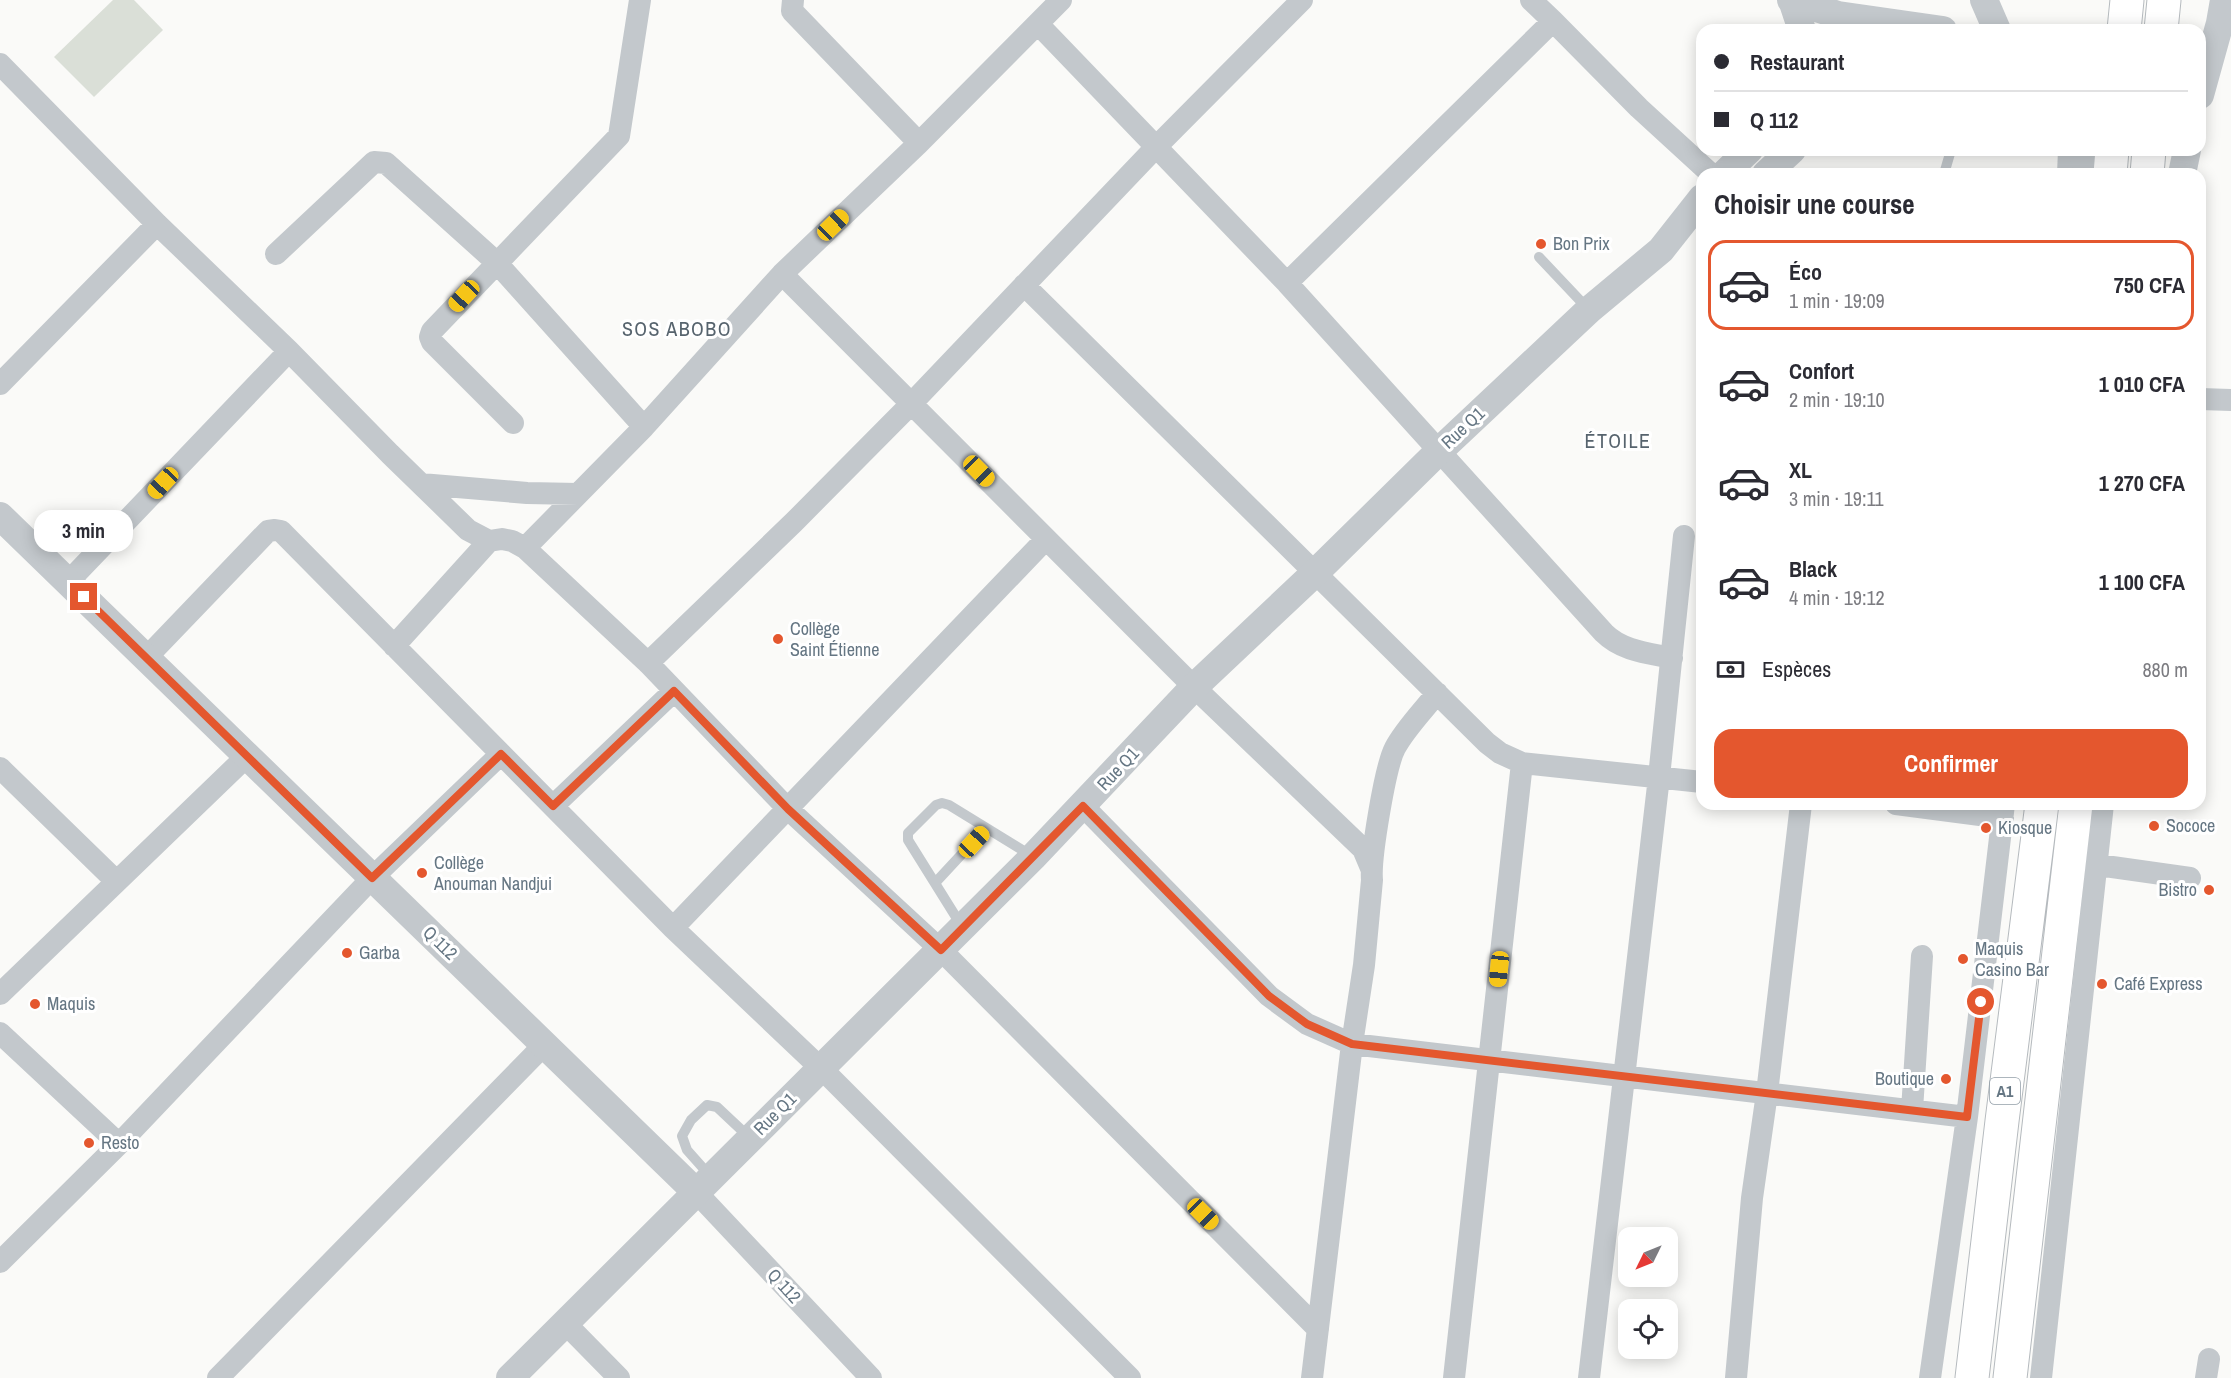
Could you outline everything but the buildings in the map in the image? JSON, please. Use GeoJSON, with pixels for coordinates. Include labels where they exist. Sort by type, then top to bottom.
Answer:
{"type":"FeatureCollection","features":[{"type":"Feature","properties":{"kind":"main road"},"geometry":{"type":"LineString","coordinates":[[2125,24],[2127,0]]}},
{"type":"Feature","properties":{"kind":"main road","name":"A1"},"geometry":{"type":"LineString","coordinates":[[1972,1378],[2000,1133],[2041,810]]}},
{"type":"Feature","properties":{"kind":"main road","name":"A1"},"geometry":{"type":"LineString","coordinates":[[2010,1378],[2075,810]]}},
{"type":"Feature","properties":{"kind":"street"},"geometry":{"type":"LineString","coordinates":[[513,423],[432,342],[430,337],[432,331],[496,262],[619,136],[640,0]]}},
{"type":"Feature","properties":{"kind":"street"},"geometry":{"type":"LineString","coordinates":[[793,0],[792,11],[919,143]]}},
{"type":"Feature","properties":{"kind":"street"},"geometry":{"type":"LineString","coordinates":[[525,548],[644,427],[782,274],[919,143],[1061,0]]}},
{"type":"Feature","properties":{"kind":"street"},"geometry":{"type":"LineString","coordinates":[[648,663],[794,522],[911,404],[1156,146],[1302,0]]}},
{"type":"Feature","properties":{"kind":"street"},"geometry":{"type":"LineString","coordinates":[[1531,0],[1639,108],[1705,168]]}},
{"type":"Feature","properties":{"kind":"street"},"geometry":{"type":"LineString","coordinates":[[1792,0],[1869,24]]}},
{"type":"Feature","properties":{"kind":"street"},"geometry":{"type":"LineString","coordinates":[[1792,0],[1800,24]]}},
{"type":"Feature","properties":{"kind":"street"},"geometry":{"type":"LineString","coordinates":[[1878,24],[1898,0]]}},
{"type":"Feature","properties":{"kind":"street"},"geometry":{"type":"LineString","coordinates":[[1984,0],[1994,24]]}},
{"type":"Feature","properties":{"kind":"street"},"geometry":{"type":"LineString","coordinates":[[2206,73],[2224,0]]}},
{"type":"Feature","properties":{"kind":"street"},"geometry":{"type":"LineString","coordinates":[[2141,24],[2165,10]]}},
{"type":"Feature","properties":{"kind":"street"},"geometry":{"type":"LineString","coordinates":[[1287,283],[1553,21]]}},
{"type":"Feature","properties":{"kind":"street"},"geometry":{"type":"LineString","coordinates":[[1038,24],[1287,283],[1614,643],[1672,658]]}},
{"type":"Feature","properties":{"kind":"street"},"geometry":{"type":"LineString","coordinates":[[0,64],[157,224],[289,351],[468,530],[489,541],[502,539],[525,548],[648,663],[788,809],[941,950],[1318,1329]]}},
{"type":"Feature","properties":{"kind":"street"},"geometry":{"type":"LineString","coordinates":[[1730,168],[1743,156]]}},
{"type":"Feature","properties":{"kind":"street"},"geometry":{"type":"LineString","coordinates":[[1772,168],[1786,156]]}},
{"type":"Feature","properties":{"kind":"street"},"geometry":{"type":"LineString","coordinates":[[276,254],[374,162],[386,163],[496,262],[644,427]]}},
{"type":"Feature","properties":{"kind":"street","name":"Rue Q1"},"geometry":{"type":"LineString","coordinates":[[1661,249],[1696,205]]}},
{"type":"Feature","properties":{"kind":"street"},"geometry":{"type":"LineString","coordinates":[[0,384],[157,224]]}},
{"type":"Feature","properties":{"kind":"street","name":"Rue Q1"},"geometry":{"type":"LineString","coordinates":[[510,1378],[941,950],[1083,806],[1194,687],[1589,310],[1661,249],[1696,228]]}},
{"type":"Feature","properties":{"kind":"street"},"geometry":{"type":"LineString","coordinates":[[782,274],[1194,687],[1363,849],[1371,868]]}},
{"type":"Feature","properties":{"kind":"street"},"geometry":{"type":"LineString","coordinates":[[1024,285],[1487,743],[1500,753],[1522,763],[1696,781]]}},
{"type":"Feature","properties":{"kind":"street"},"geometry":{"type":"LineString","coordinates":[[68,582],[289,351]]}},
{"type":"Feature","properties":{"kind":"street"},"geometry":{"type":"LineString","coordinates":[[2206,399],[2231,400]]}},
{"type":"Feature","properties":{"kind":"street"},"geometry":{"type":"LineString","coordinates":[[421,484],[507,492],[578,494]]}},
{"type":"Feature","properties":{"kind":"street","name":"Q 112"},"geometry":{"type":"LineString","coordinates":[[0,516],[544,1045],[704,1185],[871,1378]]}},
{"type":"Feature","properties":{"kind":"street"},"geometry":{"type":"LineString","coordinates":[[146,658],[268,531],[281,531],[674,928],[821,1069],[1130,1378]]}},
{"type":"Feature","properties":{"kind":"street"},"geometry":{"type":"LineString","coordinates":[[1589,1378],[1659,777],[1684,536]]}},
{"type":"Feature","properties":{"kind":"street"},"geometry":{"type":"LineString","coordinates":[[674,928],[1046,539]]}},
{"type":"Feature","properties":{"kind":"street"},"geometry":{"type":"LineString","coordinates":[[394,646],[489,541]]}},
{"type":"Feature","properties":{"kind":"street"},"geometry":{"type":"LineString","coordinates":[[553,806],[674,691]]}},
{"type":"Feature","properties":{"kind":"street"},"geometry":{"type":"LineString","coordinates":[[1312,1378],[1352,1044],[1364,966],[1372,880],[1371,868],[1382,801],[1394,749],[1437,693]]}},
{"type":"Feature","properties":{"kind":"street"},"geometry":{"type":"LineString","coordinates":[[0,1262],[119,1144],[372,878],[501,754]]}},
{"type":"Feature","properties":{"kind":"street"},"geometry":{"type":"LineString","coordinates":[[0,994],[247,756]]}},
{"type":"Feature","properties":{"kind":"street"},"geometry":{"type":"LineString","coordinates":[[1454,1378],[1522,763]]}},
{"type":"Feature","properties":{"kind":"street"},"geometry":{"type":"LineString","coordinates":[[0,768],[116,881]]}},
{"type":"Feature","properties":{"kind":"street"},"geometry":{"type":"LineString","coordinates":[[1083,806],[1269,996],[1307,1024],[1352,1044],[1967,1117]]}},
{"type":"Feature","properties":{"kind":"street"},"geometry":{"type":"LineString","coordinates":[[1736,1378],[1752,1198],[1767,1093],[1800,810]]}},
{"type":"Feature","properties":{"kind":"street"},"geometry":{"type":"LineString","coordinates":[[1930,1378],[1967,1117],[2003,811],[1988,810]]}},
{"type":"Feature","properties":{"kind":"street"},"geometry":{"type":"LineString","coordinates":[[2041,1378],[2103,810]]}},
{"type":"Feature","properties":{"kind":"street"},"geometry":{"type":"LineString","coordinates":[[2098,865],[2190,878]]}},
{"type":"Feature","properties":{"kind":"street"},"geometry":{"type":"LineString","coordinates":[[1912,1110],[1922,956]]}},
{"type":"Feature","properties":{"kind":"street"},"geometry":{"type":"LineString","coordinates":[[0,1033],[119,1144]]}},
{"type":"Feature","properties":{"kind":"street"},"geometry":{"type":"LineString","coordinates":[[218,1378],[544,1045]]}},
{"type":"Feature","properties":{"kind":"street"},"geometry":{"type":"LineString","coordinates":[[565,1323],[619,1378]]}},
{"type":"Feature","properties":{"kind":"lane"},"geometry":{"type":"LineString","coordinates":[[1539,257],[1589,310]]}},
{"type":"Feature","properties":{"kind":"lane"},"geometry":{"type":"LineString","coordinates":[[963,927],[908,840],[908,833],[936,805],[942,803],[949,805],[1033,857]]}},
{"type":"Feature","properties":{"kind":"lane"},"geometry":{"type":"LineString","coordinates":[[935,883],[986,828]]}},
{"type":"Feature","properties":{"kind":"lane"},"geometry":{"type":"LineString","coordinates":[[704,1185],[682,1136],[691,1120],[707,1105],[717,1107],[751,1138]]}},
{"type":"Feature","properties":{"kind":"shaded area"},"geometry":{"type":"Polygon","coordinates":[[[113,0],[134,0],[163,30],[94,97],[54,57],[113,0]]]}},
{"type":"Feature","properties":{"kind":"place","name":"Bon Prix"},"geometry":{"type":"Point","coordinates":[1541,244]}},
{"type":"Feature","properties":{"kind":"place","name":"Collège Saint Étienne"},"geometry":{"type":"Point","coordinates":[778,639]}},
{"type":"Feature","properties":{"kind":"place","name":"Sococe"},"geometry":{"type":"Point","coordinates":[2154,826]}},
{"type":"Feature","properties":{"kind":"place","name":"Kiosque"},"geometry":{"type":"Point","coordinates":[1986,828]}},
{"type":"Feature","properties":{"kind":"place","name":"Collège Anouman Nandjui"},"geometry":{"type":"Point","coordinates":[422,873]}},
{"type":"Feature","properties":{"kind":"place","name":"Bistro"},"geometry":{"type":"Point","coordinates":[2209,890]}},
{"type":"Feature","properties":{"kind":"place","name":"Garba"},"geometry":{"type":"Point","coordinates":[347,953]}},
{"type":"Feature","properties":{"kind":"place","name":"Maquis Casino Bar"},"geometry":{"type":"Point","coordinates":[1963,959]}},
{"type":"Feature","properties":{"kind":"place","name":"Café Express"},"geometry":{"type":"Point","coordinates":[2102,984]}},
{"type":"Feature","properties":{"kind":"place","name":"Maquis"},"geometry":{"type":"Point","coordinates":[35,1004]}},
{"type":"Feature","properties":{"kind":"place","name":"Boutique"},"geometry":{"type":"Point","coordinates":[1946,1079]}},
{"type":"Feature","properties":{"kind":"place","name":"Resto"},"geometry":{"type":"Point","coordinates":[89,1143]}},
{"type":"Feature","properties":{"kind":"district","name":"SOS ABOBO"},"geometry":{"type":"Point","coordinates":[677,329]}},
{"type":"Feature","properties":{"kind":"district","name":"ÉTOILE"},"geometry":{"type":"Point","coordinates":[1618,441]}},
{"type":"Feature","properties":{"kind":"route"},"geometry":{"type":"LineString","coordinates":[[84,597],[372,878],[501,754],[553,806],[674,691],[788,809],[941,950],[1083,806],[1269,996],[1307,1024],[1352,1044],[1967,1117],[1981,1002]]}}]}
